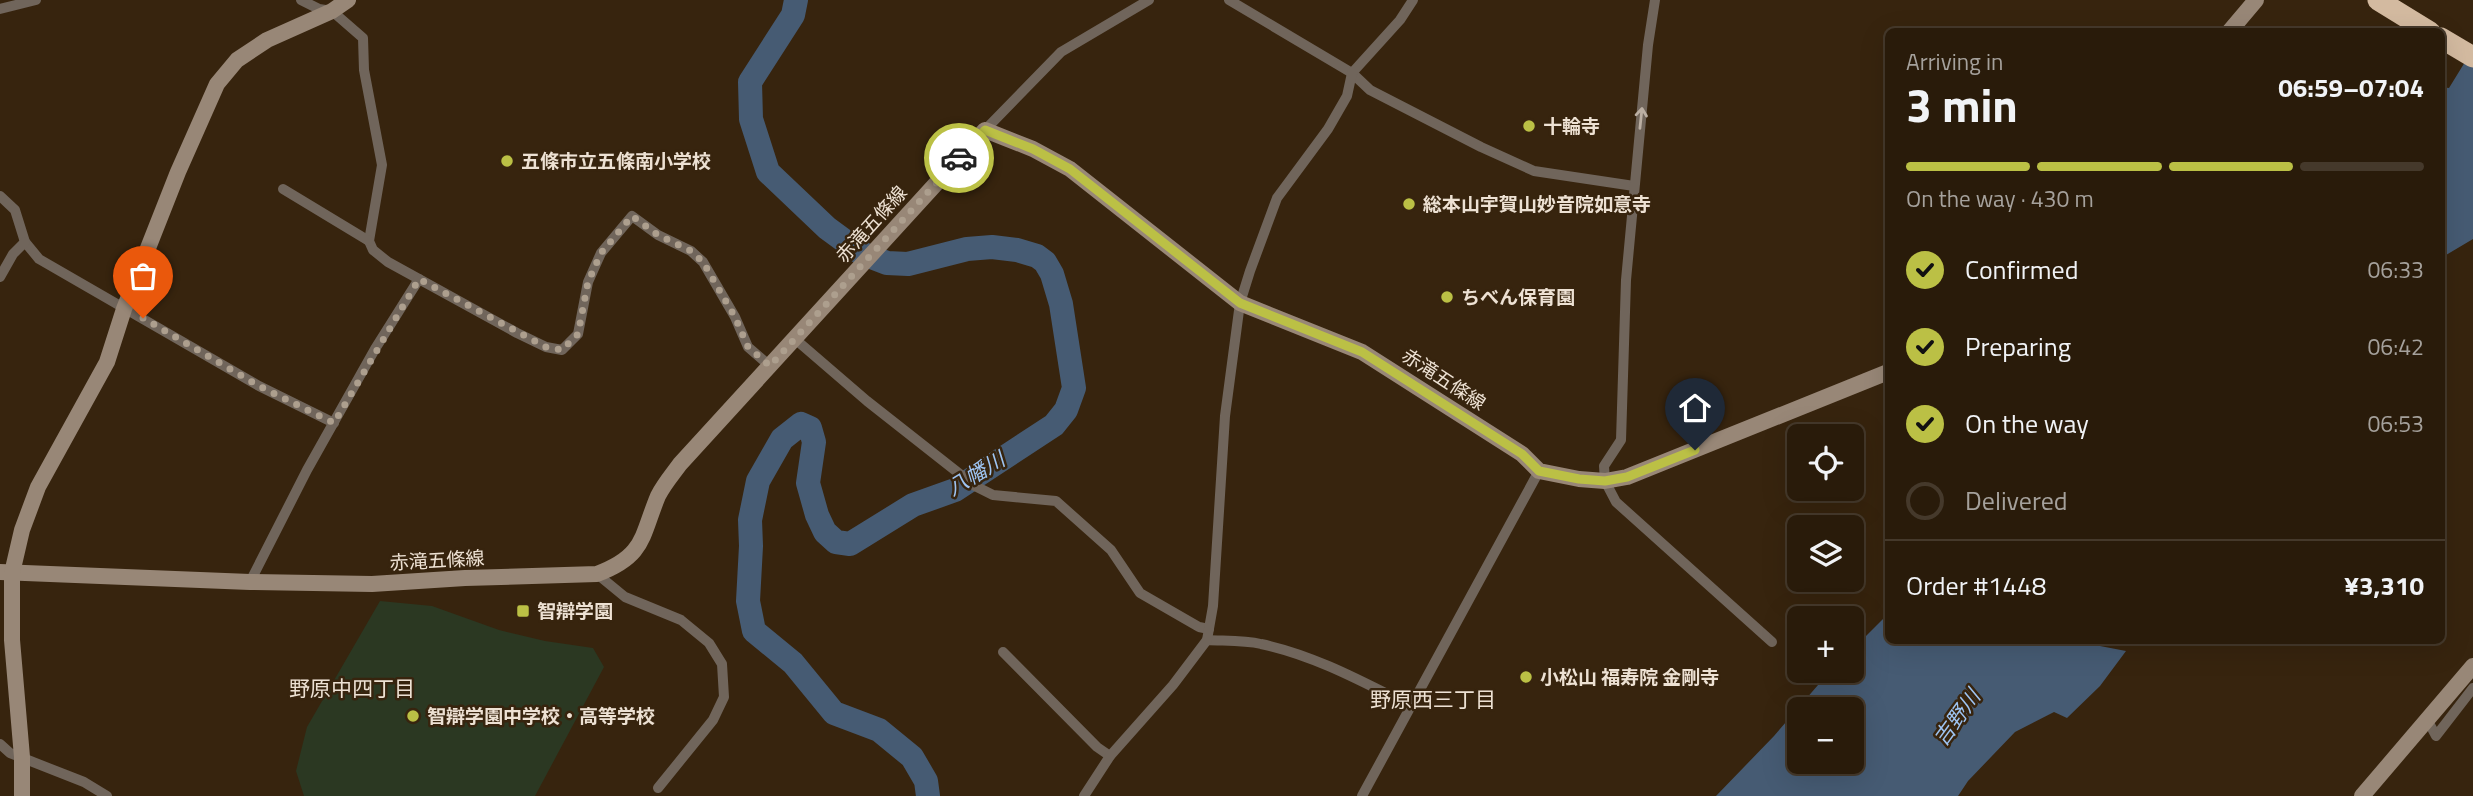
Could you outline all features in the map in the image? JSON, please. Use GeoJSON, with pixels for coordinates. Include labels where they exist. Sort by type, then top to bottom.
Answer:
{"type":"FeatureCollection","features":[{"type":"Feature","properties":{"kind":"highway"},"geometry":{"type":"LineString","coordinates":[[2378,0],[2424,28]]}},
{"type":"Feature","properties":{"kind":"highway"},"geometry":{"type":"LineString","coordinates":[[2445,40],[2473,57]]}},
{"type":"Feature","properties":{"kind":"main road"},"geometry":{"type":"LineString","coordinates":[[22,796],[22,757],[6,573],[38,487],[107,362],[124,309],[178,172],[217,84],[237,60],[267,40],[332,11],[348,0]]}},
{"type":"Feature","properties":{"kind":"main road"},"geometry":{"type":"LineString","coordinates":[[2232,28],[2256,0]]}},
{"type":"Feature","properties":{"kind":"main road","name":"赤滝五條線"},"geometry":{"type":"LineString","coordinates":[[6,573],[372,584],[597,574],[614,568],[629,558],[643,539],[667,480],[985,130],[1033,149],[1070,169],[1240,303],[1347,345],[1375,359],[1522,454],[1539,471],[1605,481],[1627,477],[1885,373]]}},
{"type":"Feature","properties":{"kind":"main road"},"geometry":{"type":"LineString","coordinates":[[2362,796],[2473,666]]}},
{"type":"Feature","properties":{"kind":"street"},"geometry":{"type":"LineString","coordinates":[[0,9],[36,0]]}},
{"type":"Feature","properties":{"kind":"street"},"geometry":{"type":"LineString","coordinates":[[301,0],[319,9],[332,11],[363,38],[364,70],[382,165],[369,241],[373,250],[388,262],[546,347],[562,350],[578,334],[588,282],[601,253],[632,216],[658,235],[691,251],[703,262],[735,317],[748,347],[770,366]]}},
{"type":"Feature","properties":{"kind":"street"},"geometry":{"type":"LineString","coordinates":[[985,130],[1061,52],[1149,0]]}},
{"type":"Feature","properties":{"kind":"street"},"geometry":{"type":"LineString","coordinates":[[1228,0],[1352,73],[1370,90],[1481,147],[1534,171],[1634,186]]}},
{"type":"Feature","properties":{"kind":"street"},"geometry":{"type":"LineString","coordinates":[[1084,796],[1110,756],[1173,685],[1208,635],[1225,416],[1240,303],[1277,198],[1328,128],[1347,96],[1352,73],[1400,20],[1413,0]]}},
{"type":"Feature","properties":{"kind":"street"},"geometry":{"type":"LineString","coordinates":[[1655,0],[1648,45],[1626,280],[1621,440],[1604,466],[1605,481],[1616,502],[1772,642]]}},
{"type":"Feature","properties":{"kind":"street"},"geometry":{"type":"LineString","coordinates":[[283,189],[369,241]]}},
{"type":"Feature","properties":{"kind":"street"},"geometry":{"type":"LineString","coordinates":[[0,196],[15,210],[25,242],[39,259],[259,386],[334,423]]}},
{"type":"Feature","properties":{"kind":"street"},"geometry":{"type":"LineString","coordinates":[[0,276],[13,254],[25,242]]}},
{"type":"Feature","properties":{"kind":"street"},"geometry":{"type":"LineString","coordinates":[[250,582],[276,528],[334,423],[419,279]]}},
{"type":"Feature","properties":{"kind":"street"},"geometry":{"type":"LineString","coordinates":[[795,339],[867,401],[975,486],[993,495],[1056,501],[1111,550],[1140,593],[1208,635],[1292,652],[1353,677],[1411,706]]}},
{"type":"Feature","properties":{"kind":"street"},"geometry":{"type":"LineString","coordinates":[[1362,796],[1539,471]]}},
{"type":"Feature","properties":{"kind":"street"},"geometry":{"type":"LineString","coordinates":[[597,574],[625,597],[681,620],[709,643],[722,664],[724,697],[713,720],[658,788]]}},
{"type":"Feature","properties":{"kind":"street"},"geometry":{"type":"LineString","coordinates":[[1003,652],[1097,747],[1110,756]]}},
{"type":"Feature","properties":{"kind":"street"},"geometry":{"type":"LineString","coordinates":[[2428,721],[2436,736],[2473,688]]}},
{"type":"Feature","properties":{"kind":"street"},"geometry":{"type":"LineString","coordinates":[[0,744],[10,753],[84,782],[107,796]]}},
{"type":"Feature","properties":{"kind":"green space"},"geometry":{"type":"Polygon","coordinates":[[[380,601],[432,606],[499,630],[545,641],[593,648],[604,667],[535,796],[304,796],[296,771],[307,727],[380,601]]]}},
{"type":"Feature","properties":{"kind":"water"},"geometry":{"type":"Polygon","coordinates":[[[2473,49],[2473,239],[2445,256],[2445,88],[2449,88],[2473,49]]]}},
{"type":"Feature","properties":{"kind":"water","name":"吉野川"},"geometry":{"type":"Polygon","coordinates":[[[1885,617],[1885,644],[2101,644],[2100,646],[2126,651],[2100,686],[2067,718],[2054,712],[2015,732],[1968,781],[1958,796],[1716,796],[1787,721],[1787,774],[1864,774],[1864,697],[1808,697],[1820,683],[1864,683],[1864,638],[1885,617]]]}},
{"type":"Feature","properties":{"kind":"waterway","name":"八幡川"},"geometry":{"type":"LineString","coordinates":[[796,0],[793,15],[750,82],[751,119],[768,172],[827,228],[861,253],[887,263],[908,264],[967,249],[992,247],[1017,250],[1037,256],[1045,262],[1052,274],[1061,304],[1074,388],[1066,410],[1054,425],[955,490],[913,505],[850,544],[836,542],[825,532],[817,515],[808,483],[814,442],[810,428],[801,424],[782,439],[758,481],[750,520],[748,601],[754,631],[793,663],[834,713],[879,730],[912,757],[926,781],[928,796]]}},
{"type":"Feature","properties":{"kind":"way so far"},"geometry":{"type":"LineString","coordinates":[[143,318],[259,386],[334,423],[375,349],[419,279],[546,347],[562,350],[578,334],[588,282],[601,253],[632,216],[658,235],[691,251],[703,262],[735,317],[748,347],[770,366],[959,158]]}},
{"type":"Feature","properties":{"kind":"place","name":"十輪寺"},"geometry":{"type":"Point","coordinates":[1529,126]}},
{"type":"Feature","properties":{"kind":"place","name":"五條市立五條南小学校"},"geometry":{"type":"Point","coordinates":[507,161]}},
{"type":"Feature","properties":{"kind":"place","name":"総本山宇賀山妙音院如意寺"},"geometry":{"type":"Point","coordinates":[1409,204]}},
{"type":"Feature","properties":{"kind":"place","name":"ちべん保育園"},"geometry":{"type":"Point","coordinates":[1447,297]}},
{"type":"Feature","properties":{"kind":"place","name":"智辯学園"},"geometry":{"type":"Point","coordinates":[523,611]}},
{"type":"Feature","properties":{"kind":"place","name":"小松山 福寿院 金剛寺"},"geometry":{"type":"Point","coordinates":[1526,677]}},
{"type":"Feature","properties":{"kind":"place","name":"智辯学園中学校・高等学校"},"geometry":{"type":"Point","coordinates":[413,716]}},
{"type":"Feature","properties":{"kind":"district","name":"野原中四丁目"},"geometry":{"type":"Point","coordinates":[352,689]}},
{"type":"Feature","properties":{"kind":"district","name":"野原西三丁目"},"geometry":{"type":"Point","coordinates":[1433,700]}},
{"type":"Feature","properties":{"kind":"route"},"geometry":{"type":"LineString","coordinates":[[959,158],[985,130],[1052,158],[1070,169],[1240,303],[1347,345],[1375,359],[1522,454],[1539,471],[1605,481],[1627,477],[1695,450]]}}]}
